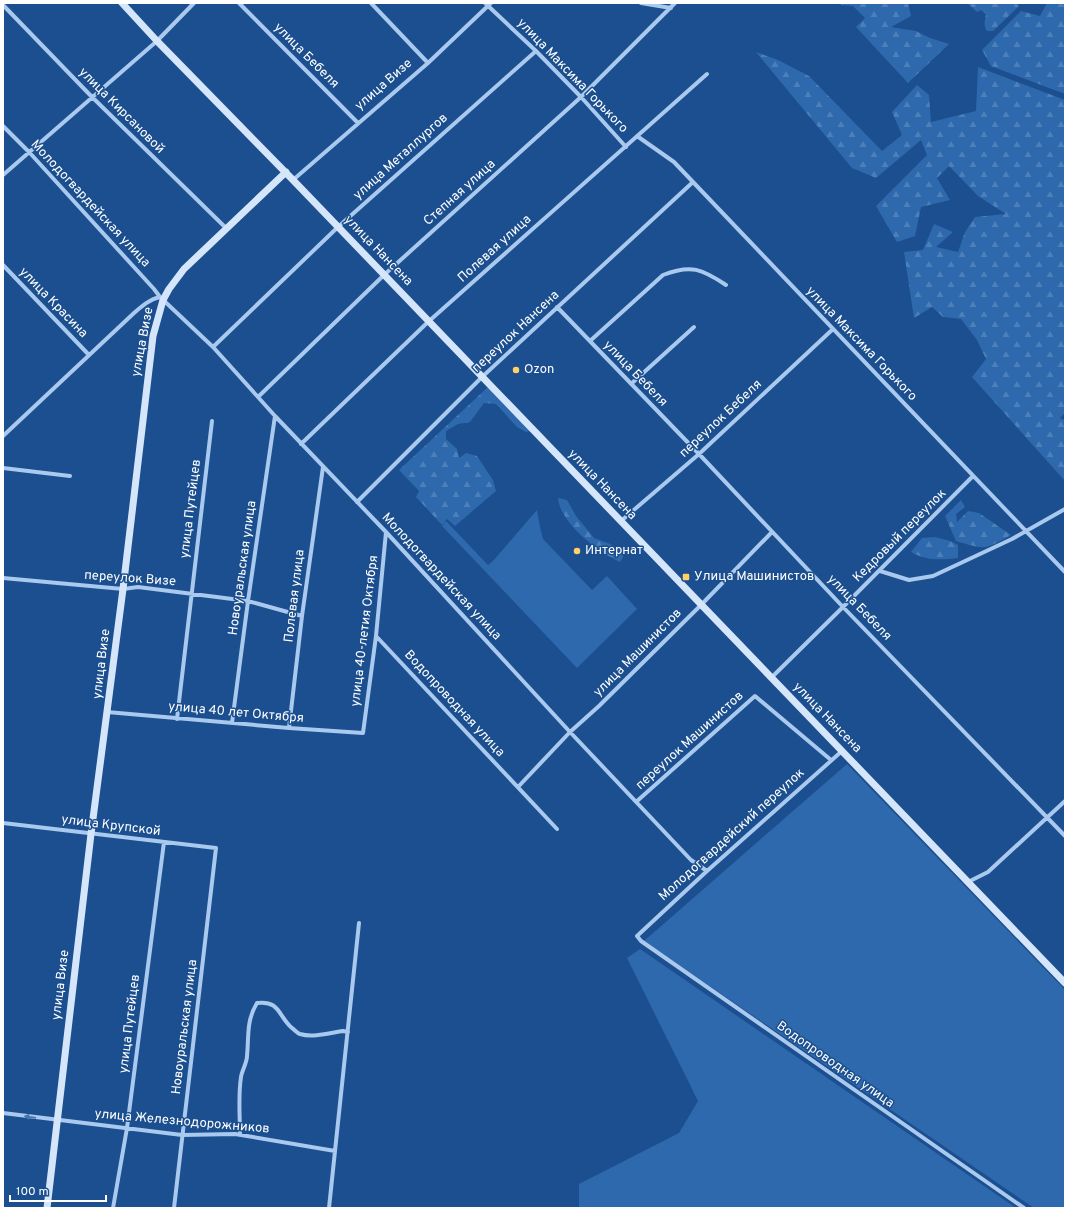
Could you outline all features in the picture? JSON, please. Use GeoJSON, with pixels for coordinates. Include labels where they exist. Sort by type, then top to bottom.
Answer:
{"type":"FeatureCollection","features":[{"type":"Feature","properties":{"kind":"main road","name":"улица Нансена"},"geometry":{"type":"LineString","coordinates":[[122,3],[621,522],[702,604],[771,678],[1065,983]]}},
{"type":"Feature","properties":{"kind":"main road","name":"улица Визе"},"geometry":{"type":"LineString","coordinates":[[47,1208],[91,834],[123,589],[150,361],[162,298],[184,269],[286,172]]}},
{"type":"Feature","properties":{"kind":"street"},"geometry":{"type":"LineString","coordinates":[[3,175],[157,41],[194,3]]}},
{"type":"Feature","properties":{"kind":"street","name":"улица Бебеля"},"geometry":{"type":"LineString","coordinates":[[239,3],[358,123]]}},
{"type":"Feature","properties":{"kind":"street"},"geometry":{"type":"LineString","coordinates":[[371,3],[428,63]]}},
{"type":"Feature","properties":{"kind":"street"},"geometry":{"type":"LineString","coordinates":[[641,3],[671,8]]}},
{"type":"Feature","properties":{"kind":"street","name":"Степная улица"},"geometry":{"type":"LineString","coordinates":[[258,397],[384,275],[581,97],[676,3]]}},
{"type":"Feature","properties":{"kind":"street","name":"улица Визе"},"geometry":{"type":"LineString","coordinates":[[293,180],[428,63],[488,4]]}},
{"type":"Feature","properties":{"kind":"street","name":"улица Максима Горького"},"geometry":{"type":"LineString","coordinates":[[488,4],[581,97],[626,147]]}},
{"type":"Feature","properties":{"kind":"street","name":"улица Кирсановой"},"geometry":{"type":"LineString","coordinates":[[3,5],[92,97],[226,228]]}},
{"type":"Feature","properties":{"kind":"street","name":"улица Металлургов"},"geometry":{"type":"LineString","coordinates":[[213,347],[338,227],[536,51]]}},
{"type":"Feature","properties":{"kind":"street","name":"Полевая улица"},"geometry":{"type":"LineString","coordinates":[[301,444],[428,322],[708,74]]}},
{"type":"Feature","properties":{"kind":"street","name":"Молодогвардейская улица"},"geometry":{"type":"LineString","coordinates":[[3,126],[29,152],[162,298],[213,347],[301,444],[386,532],[636,802],[691,860],[707,871]]}},
{"type":"Feature","properties":{"kind":"street","name":"улица Максима Горького"},"geometry":{"type":"LineString","coordinates":[[637,136],[674,162],[1065,572]]}},
{"type":"Feature","properties":{"kind":"street","name":"переулок Нансена"},"geometry":{"type":"LineString","coordinates":[[357,502],[482,377],[693,182]]}},
{"type":"Feature","properties":{"kind":"street","name":"улица Красина"},"geometry":{"type":"LineString","coordinates":[[3,265],[89,355]]}},
{"type":"Feature","properties":{"kind":"street"},"geometry":{"type":"LineString","coordinates":[[590,341],[663,275],[675,271],[692,269],[709,274],[726,285]]}},
{"type":"Feature","properties":{"kind":"street"},"geometry":{"type":"LineString","coordinates":[[3,436],[134,313],[154,298],[162,298]]}},
{"type":"Feature","properties":{"kind":"street","name":"улица Бебеля"},"geometry":{"type":"LineString","coordinates":[[557,307],[699,454],[843,607],[1065,836]]}},
{"type":"Feature","properties":{"kind":"street"},"geometry":{"type":"LineString","coordinates":[[631,384],[694,327]]}},
{"type":"Feature","properties":{"kind":"street","name":"переулок Бебеля"},"geometry":{"type":"LineString","coordinates":[[621,522],[699,454],[832,329]]}},
{"type":"Feature","properties":{"kind":"street","name":"Новоуральская улица"},"geometry":{"type":"LineString","coordinates":[[232,724],[275,416]]}},
{"type":"Feature","properties":{"kind":"street","name":"улица Путейцев"},"geometry":{"type":"LineString","coordinates":[[177,719],[212,421]]}},
{"type":"Feature","properties":{"kind":"street","name":"Полевая улица"},"geometry":{"type":"LineString","coordinates":[[289,728],[302,616],[323,467]]}},
{"type":"Feature","properties":{"kind":"street"},"geometry":{"type":"LineString","coordinates":[[3,468],[70,476]]}},
{"type":"Feature","properties":{"kind":"street","name":"Кедровый переулок"},"geometry":{"type":"LineString","coordinates":[[771,678],[880,571],[973,476]]}},
{"type":"Feature","properties":{"kind":"street"},"geometry":{"type":"LineString","coordinates":[[880,571],[909,580],[933,576],[1027,532],[1065,509]]}},
{"type":"Feature","properties":{"kind":"street","name":"улица 40-летия Октября"},"geometry":{"type":"LineString","coordinates":[[363,733],[376,636],[386,532]]}},
{"type":"Feature","properties":{"kind":"street","name":"улица Машинистов"},"geometry":{"type":"LineString","coordinates":[[518,787],[570,732],[599,706],[772,532]]}},
{"type":"Feature","properties":{"kind":"street","name":"переулок Визе"},"geometry":{"type":"LineString","coordinates":[[3,578],[123,589],[138,587],[248,601],[302,616]]}},
{"type":"Feature","properties":{"kind":"street","name":"Водопроводная улица"},"geometry":{"type":"LineString","coordinates":[[376,636],[557,829]]}},
{"type":"Feature","properties":{"kind":"street","name":"переулок Машинистов"},"geometry":{"type":"LineString","coordinates":[[636,802],[756,696],[831,760]]}},
{"type":"Feature","properties":{"kind":"street","name":"улица 40 лет Октября"},"geometry":{"type":"LineString","coordinates":[[107,712],[232,724],[363,733]]}},
{"type":"Feature","properties":{"kind":"street","name":"Молодогвардейский переулок"},"geometry":{"type":"LineString","coordinates":[[637,936],[707,871],[842,751]]}},
{"type":"Feature","properties":{"kind":"street"},"geometry":{"type":"LineString","coordinates":[[968,882],[988,872],[1065,801]]}},
{"type":"Feature","properties":{"kind":"street","name":"улица Крупской"},"geometry":{"type":"LineString","coordinates":[[3,823],[216,848]]}},
{"type":"Feature","properties":{"kind":"street","name":"улица Путейцев"},"geometry":{"type":"LineString","coordinates":[[113,1208],[127,1128],[164,842]]}},
{"type":"Feature","properties":{"kind":"street","name":"Новоуральская улица"},"geometry":{"type":"LineString","coordinates":[[174,1208],[216,848]]}},
{"type":"Feature","properties":{"kind":"street"},"geometry":{"type":"LineString","coordinates":[[329,1208],[359,923]]}},
{"type":"Feature","properties":{"kind":"street","name":"Водопроводная улица"},"geometry":{"type":"LineString","coordinates":[[637,936],[641,941],[659,954],[1024,1208]]}},
{"type":"Feature","properties":{"kind":"street"},"geometry":{"type":"LineString","coordinates":[[240,1135],[241,1076],[247,1057],[249,1023],[252,1011],[257,1003],[266,1002],[274,1004],[286,1022],[298,1033],[310,1036],[343,1031],[348,1032]]}},
{"type":"Feature","properties":{"kind":"street","name":"улица Железнодорожников"},"geometry":{"type":"LineString","coordinates":[[3,1113],[182,1135],[240,1135],[335,1151]]}},
{"type":"Feature","properties":{"kind":"green space"},"geometry":{"type":"Polygon","coordinates":[[[839,3],[908,3],[911,16],[891,27],[916,31],[930,38],[949,44],[908,83],[856,27],[865,18],[853,6],[842,5],[839,3]]]}},
{"type":"Feature","properties":{"kind":"green space"},"geometry":{"type":"Polygon","coordinates":[[[967,3],[1016,3],[1019,6],[993,31],[987,31],[985,25],[986,14],[981,10],[977,12],[967,3]]]}},
{"type":"Feature","properties":{"kind":"green space"},"geometry":{"type":"Polygon","coordinates":[[[1047,3],[1065,3],[1065,94],[991,66],[982,50],[1021,11],[1040,16],[1047,3]]]}},
{"type":"Feature","properties":{"kind":"green space"},"geometry":{"type":"Polygon","coordinates":[[[756,52],[778,60],[809,76],[882,151],[902,135],[892,112],[917,85],[929,95],[931,122],[976,111],[978,67],[1065,100],[1065,413],[1060,418],[1065,420],[1065,481],[972,377],[986,359],[977,340],[961,319],[943,317],[932,307],[914,318],[904,252],[923,250],[934,224],[953,232],[936,247],[958,252],[965,232],[975,217],[1006,214],[978,196],[949,166],[937,178],[950,200],[921,207],[915,236],[897,242],[876,206],[927,155],[921,140],[876,178],[852,168],[756,52]]]}},
{"type":"Feature","properties":{"kind":"green space"},"geometry":{"type":"Polygon","coordinates":[[[488,387],[530,431],[526,432],[517,427],[496,404],[484,403],[470,422],[458,424],[446,431],[446,439],[457,449],[459,458],[466,453],[477,456],[493,480],[496,491],[455,526],[447,519],[442,525],[416,497],[419,491],[399,470],[488,387]]]}},
{"type":"Feature","properties":{"kind":"green space"},"geometry":{"type":"Polygon","coordinates":[[[558,498],[567,500],[576,516],[594,538],[610,544],[623,552],[623,557],[620,562],[591,544],[573,527],[560,508],[558,498]]]}},
{"type":"Feature","properties":{"kind":"green space"},"geometry":{"type":"Polygon","coordinates":[[[961,500],[965,507],[956,514],[957,522],[968,511],[979,513],[1011,535],[995,544],[985,547],[973,546],[956,541],[945,516],[961,500]]]}},
{"type":"Feature","properties":{"kind":"green space"},"geometry":{"type":"Polygon","coordinates":[[[537,510],[543,539],[592,590],[607,576],[637,609],[577,668],[442,526],[446,521],[488,565],[537,510]]]}},
{"type":"Feature","properties":{"kind":"green space"},"geometry":{"type":"Polygon","coordinates":[[[935,537],[958,545],[958,558],[934,559],[922,557],[911,552],[922,538],[935,537]]]}},
{"type":"Feature","properties":{"kind":"green space"},"geometry":{"type":"Polygon","coordinates":[[[847,764],[1065,990],[1065,1208],[1034,1208],[644,941],[847,764]]]}},
{"type":"Feature","properties":{"kind":"green space"},"geometry":{"type":"Polygon","coordinates":[[[640,949],[1016,1208],[579,1208],[579,1184],[679,1133],[698,1101],[627,958],[640,949]]]}},
{"type":"Feature","properties":{"kind":"place","name":"Ozon"},"geometry":{"type":"Point","coordinates":[516,370]}},
{"type":"Feature","properties":{"kind":"place","name":"Интернат"},"geometry":{"type":"Point","coordinates":[577,551]}},
{"type":"Feature","properties":{"kind":"place","name":"Улица Машинистов"},"geometry":{"type":"Point","coordinates":[686,577]}}]}
